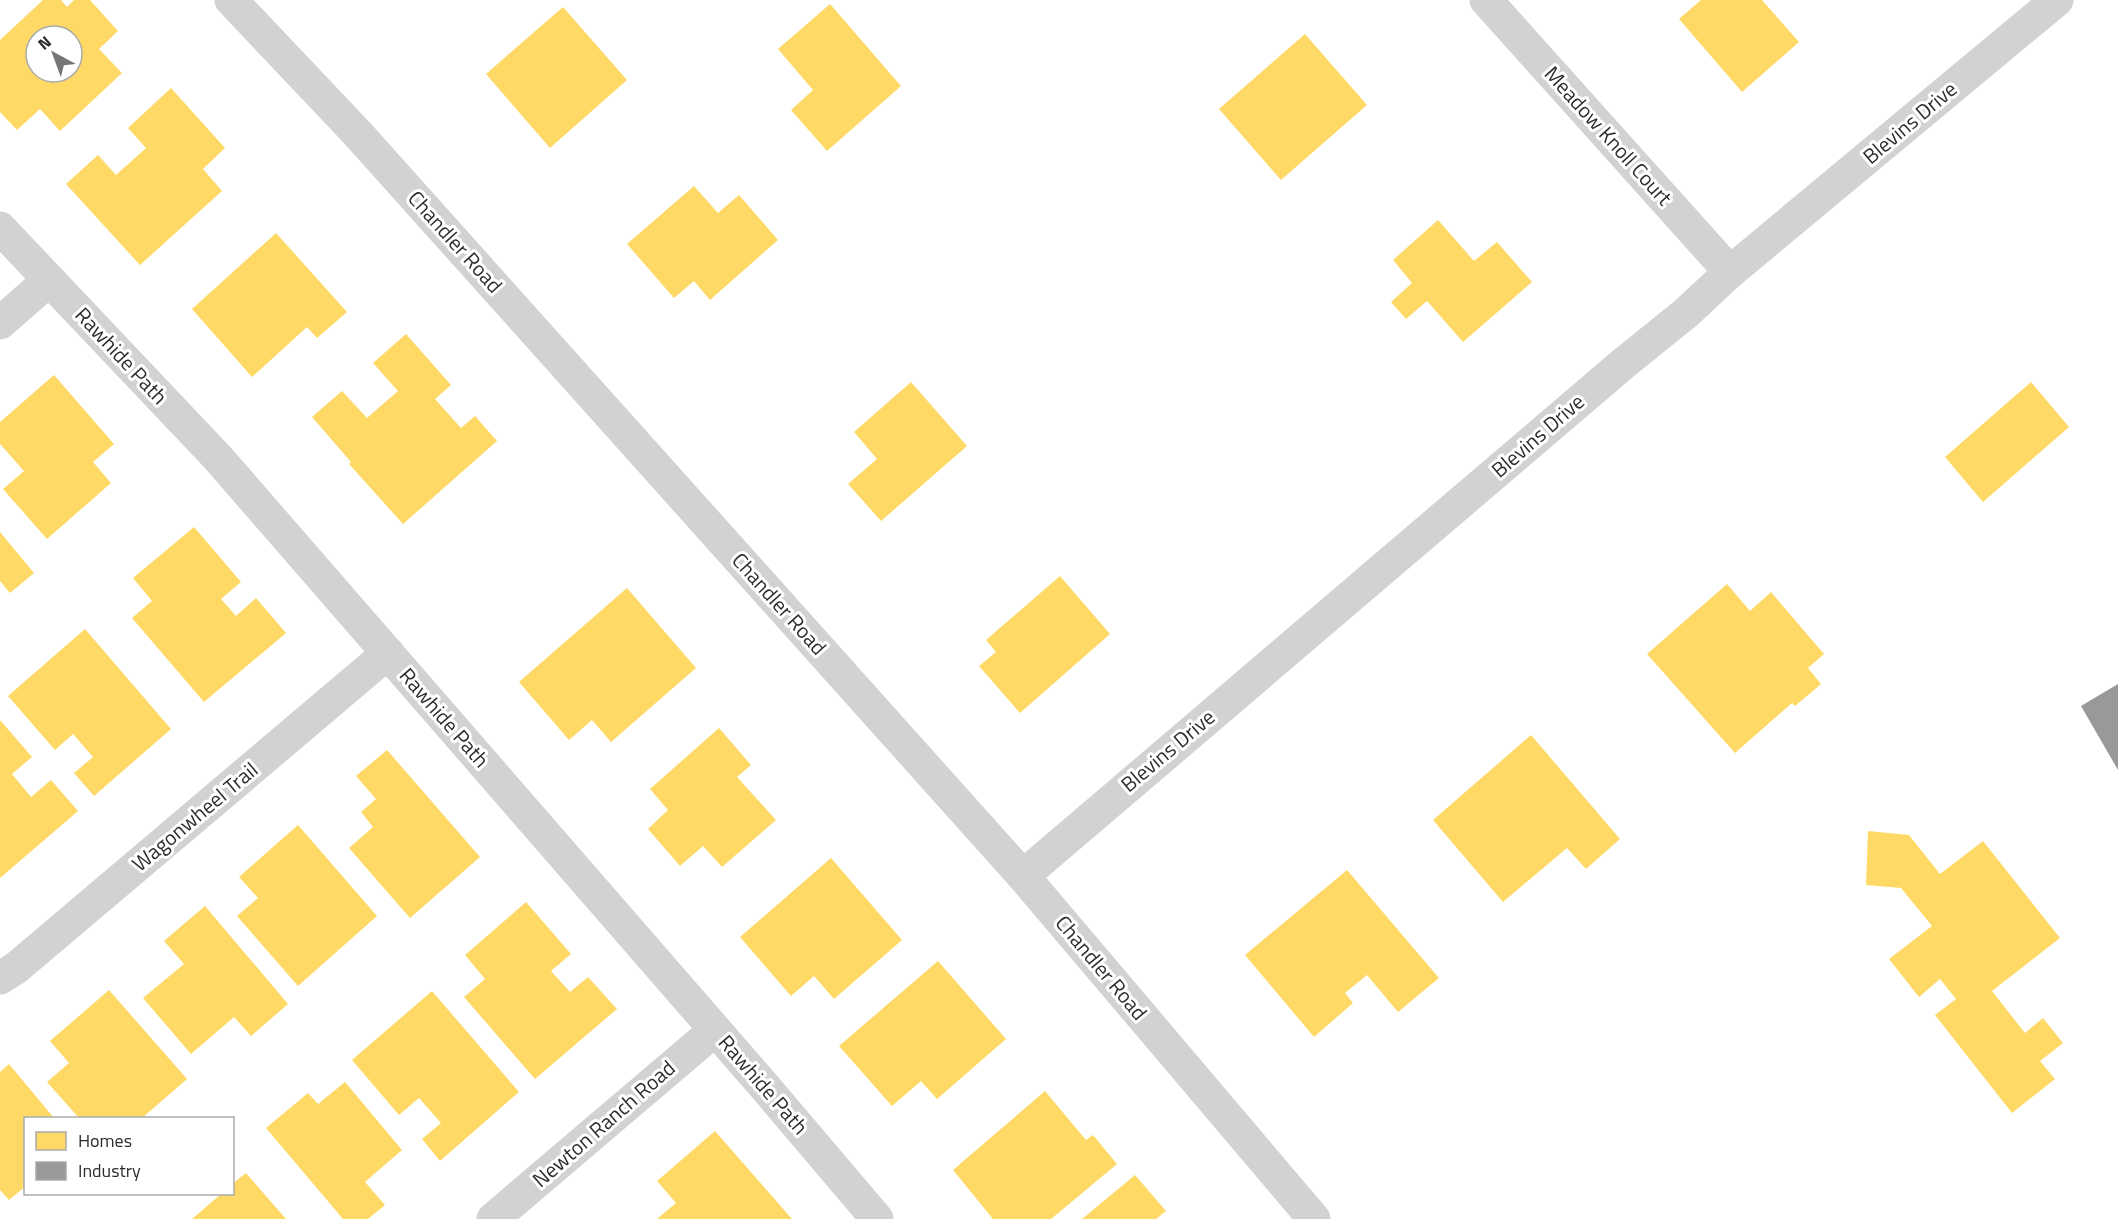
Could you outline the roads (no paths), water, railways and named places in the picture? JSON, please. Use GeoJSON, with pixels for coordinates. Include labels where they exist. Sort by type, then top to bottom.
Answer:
{"type":"FeatureCollection","features":[{"type":"Feature","properties":{"kind":"street","name":"Chandler Road"},"geometry":{"type":"LineString","coordinates":[[231,0],[358,134],[1023,876],[1314,1219]]}},
{"type":"Feature","properties":{"kind":"street","name":"Meadow Knoll Court"},"geometry":{"type":"LineString","coordinates":[[1486,0],[1730,272]]}},
{"type":"Feature","properties":{"kind":"street","name":"Blevins Drive"},"geometry":{"type":"LineString","coordinates":[[1023,876],[1623,363],[1686,313],[1730,272],[2057,0]]}},
{"type":"Feature","properties":{"kind":"street","name":"Rawhide Path"},"geometry":{"type":"LineString","coordinates":[[0,228],[218,458],[877,1219]]}},
{"type":"Feature","properties":{"kind":"street"},"geometry":{"type":"LineString","coordinates":[[0,323],[49,280]]}},
{"type":"Feature","properties":{"kind":"street","name":"Wagonwheel Trail"},"geometry":{"type":"LineString","coordinates":[[0,978],[16,968],[388,653]]}},
{"type":"Feature","properties":{"kind":"street","name":"Newton Ranch Road"},"geometry":{"type":"LineString","coordinates":[[493,1219],[715,1030]]}}]}
